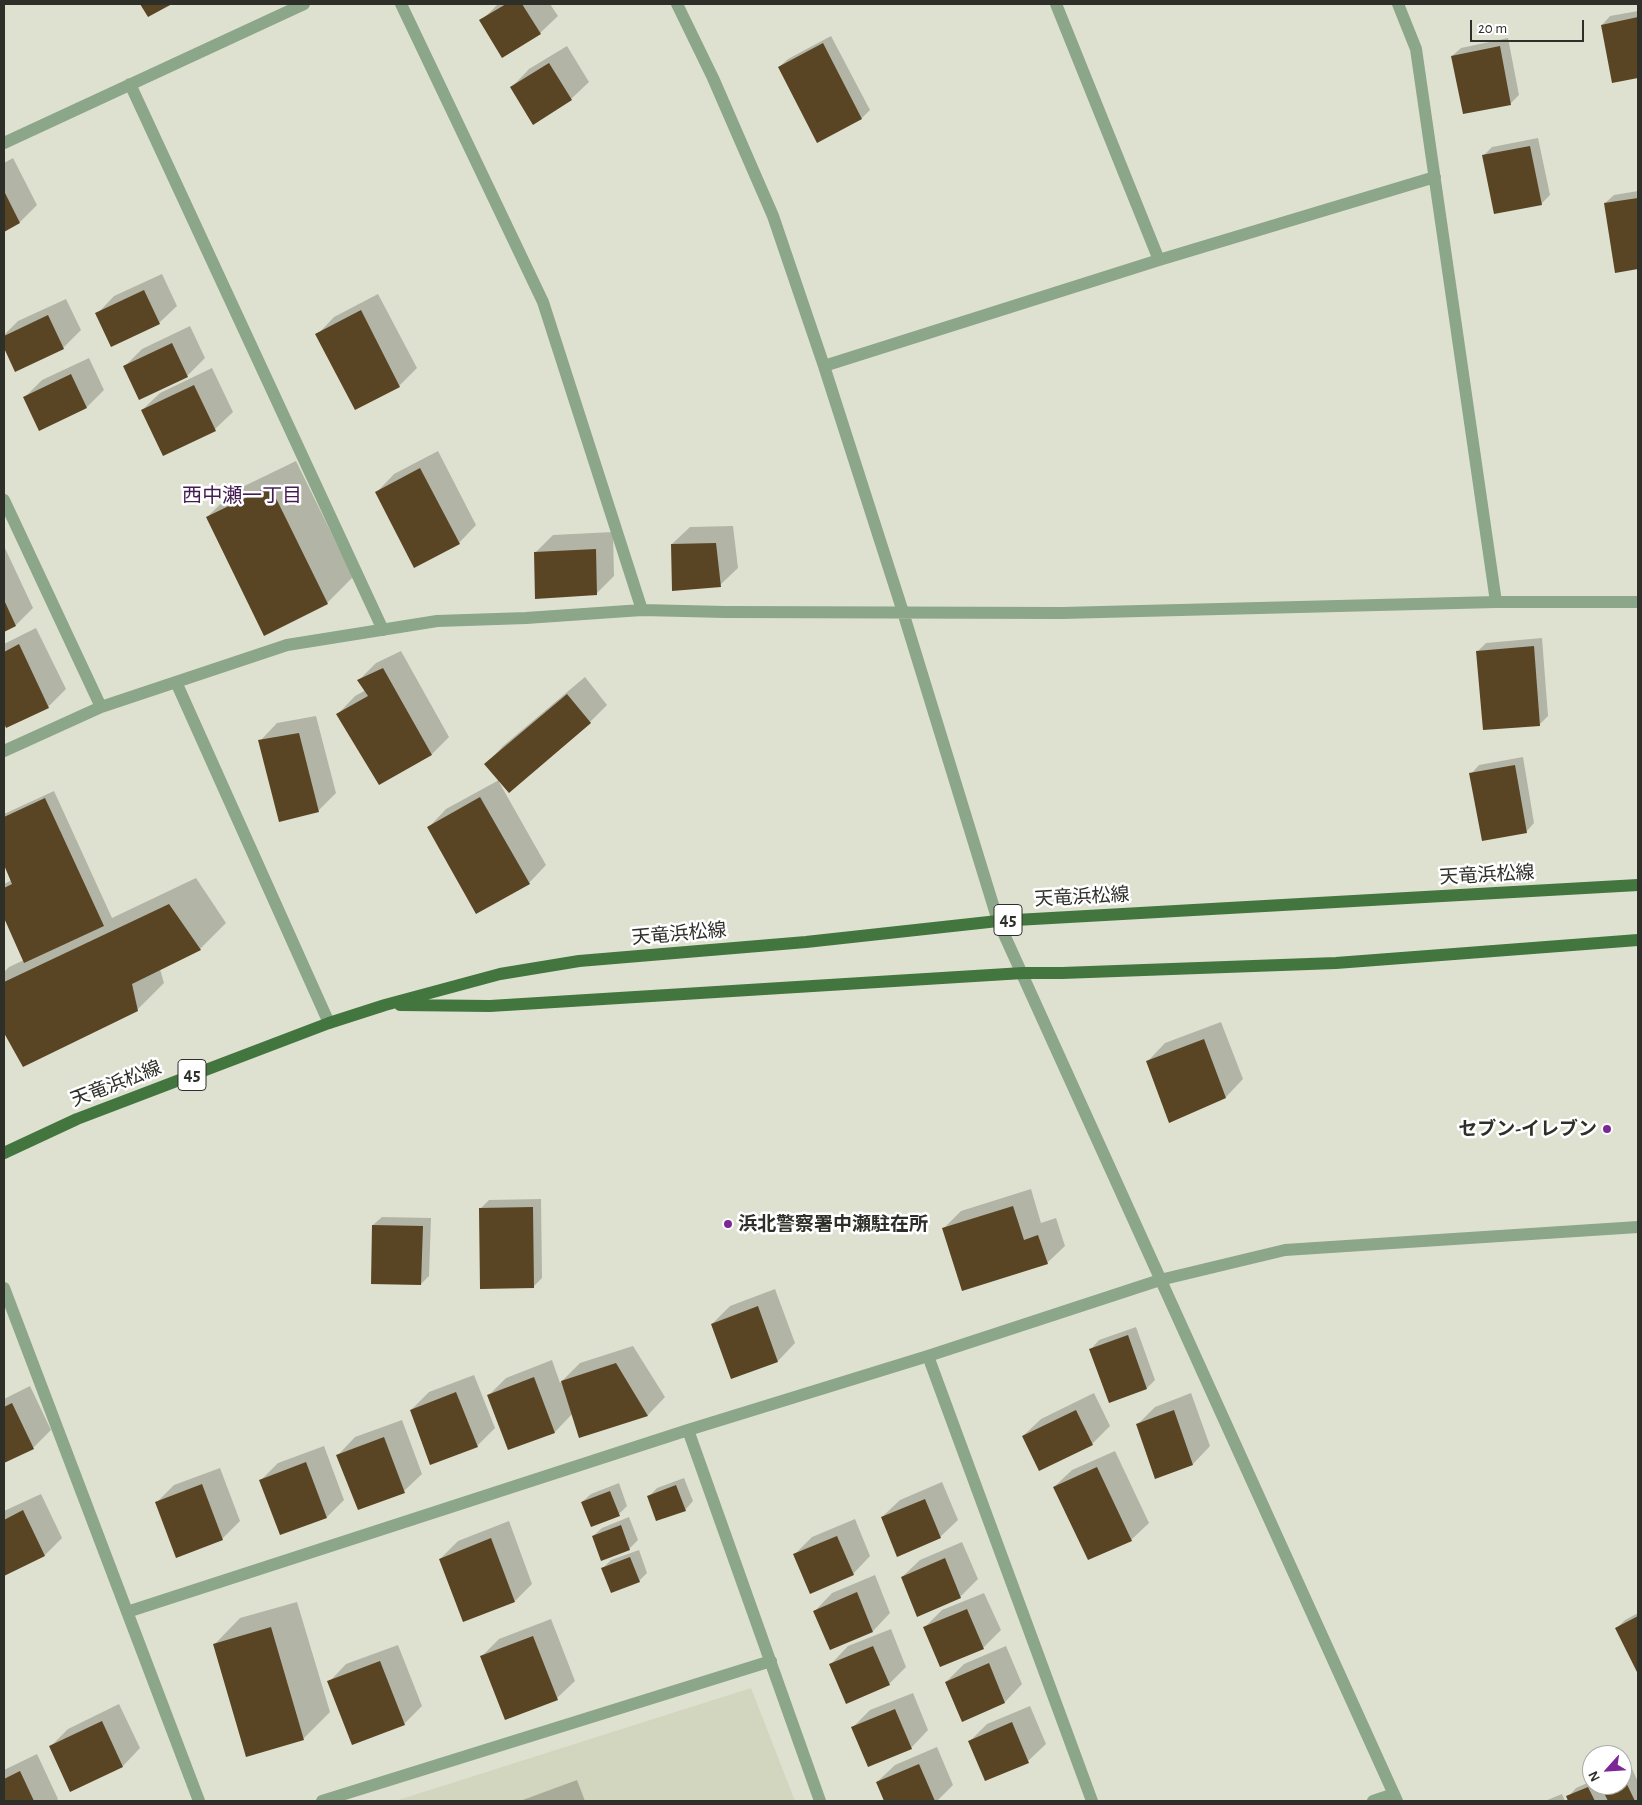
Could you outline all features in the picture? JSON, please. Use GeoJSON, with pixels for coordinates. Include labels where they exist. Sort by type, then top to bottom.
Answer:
{"type":"FeatureCollection","features":[{"type":"Feature","properties":{"kind":"main road","name":"天竜浜松線"},"geometry":{"type":"LineString","coordinates":[[4,1153],[77,1119],[329,1023],[385,1005],[500,974],[579,961],[806,942],[998,921],[1638,885]]}},
{"type":"Feature","properties":{"kind":"main road","name":"天竜浜松線"},"geometry":{"type":"LineString","coordinates":[[385,1005],[490,1006],[1023,974],[1336,963],[1638,940]]}},
{"type":"Feature","properties":{"kind":"street"},"geometry":{"type":"LineString","coordinates":[[4,143],[304,4]]}},
{"type":"Feature","properties":{"kind":"street"},"geometry":{"type":"LineString","coordinates":[[401,4],[543,302],[642,610]]}},
{"type":"Feature","properties":{"kind":"street"},"geometry":{"type":"LineString","coordinates":[[677,4],[713,78],[773,216],[824,366],[903,612],[998,921],[1395,1797],[1373,1801]]}},
{"type":"Feature","properties":{"kind":"street"},"geometry":{"type":"LineString","coordinates":[[1056,4],[1159,260]]}},
{"type":"Feature","properties":{"kind":"street"},"geometry":{"type":"LineString","coordinates":[[1398,4],[1416,49],[1496,602]]}},
{"type":"Feature","properties":{"kind":"street"},"geometry":{"type":"LineString","coordinates":[[130,84],[382,630]]}},
{"type":"Feature","properties":{"kind":"street"},"geometry":{"type":"LineString","coordinates":[[824,366],[1159,260],[1435,177]]}},
{"type":"Feature","properties":{"kind":"street"},"geometry":{"type":"LineString","coordinates":[[4,500],[101,707]]}},
{"type":"Feature","properties":{"kind":"street"},"geometry":{"type":"LineString","coordinates":[[4,751],[101,707],[287,645],[437,621],[526,618],[642,610],[1062,613],[1496,602],[1638,602]]}},
{"type":"Feature","properties":{"kind":"street"},"geometry":{"type":"LineString","coordinates":[[176,682],[329,1023]]}},
{"type":"Feature","properties":{"kind":"street"},"geometry":{"type":"LineString","coordinates":[[127,1612],[688,1430],[928,1356],[1160,1280],[1285,1250],[1638,1228]]}},
{"type":"Feature","properties":{"kind":"street"},"geometry":{"type":"LineString","coordinates":[[4,1288],[199,1801]]}},
{"type":"Feature","properties":{"kind":"street"},"geometry":{"type":"LineString","coordinates":[[928,1356],[1092,1801]]}},
{"type":"Feature","properties":{"kind":"street"},"geometry":{"type":"LineString","coordinates":[[688,1430],[820,1801]]}},
{"type":"Feature","properties":{"kind":"street"},"geometry":{"type":"LineString","coordinates":[[322,1801],[771,1661]]}},
{"type":"Feature","properties":{"kind":"shaded area"},"geometry":{"type":"Polygon","coordinates":[[[751,1688],[795,1801],[395,1801],[751,1688]]]}},
{"type":"Feature","properties":{"kind":"building"},"geometry":{"type":"Polygon","coordinates":[[[140,4],[172,4],[148,17],[140,4]]]}},
{"type":"Feature","properties":{"kind":"building"},"geometry":{"type":"Polygon","coordinates":[[[506,4],[522,4],[541,34],[502,58],[479,20],[506,4]]]}},
{"type":"Feature","properties":{"kind":"building"},"geometry":{"type":"Polygon","coordinates":[[[1638,17],[1638,78],[1612,83],[1601,25],[1638,17]]]}},
{"type":"Feature","properties":{"kind":"building"},"geometry":{"type":"Polygon","coordinates":[[[823,43],[862,119],[817,143],[778,67],[823,43]]]}},
{"type":"Feature","properties":{"kind":"building"},"geometry":{"type":"Polygon","coordinates":[[[1500,46],[1511,105],[1463,114],[1451,56],[1500,46]]]}},
{"type":"Feature","properties":{"kind":"building"},"geometry":{"type":"Polygon","coordinates":[[[549,63],[572,100],[533,125],[510,87],[549,63]]]}},
{"type":"Feature","properties":{"kind":"building"},"geometry":{"type":"Polygon","coordinates":[[[1530,146],[1542,205],[1494,214],[1482,155],[1530,146]]]}},
{"type":"Feature","properties":{"kind":"building"},"geometry":{"type":"Polygon","coordinates":[[[4,191],[20,223],[4,232],[4,191]]]}},
{"type":"Feature","properties":{"kind":"building"},"geometry":{"type":"Polygon","coordinates":[[[1638,198],[1638,269],[1615,273],[1604,203],[1638,198]]]}},
{"type":"Feature","properties":{"kind":"building"},"geometry":{"type":"Polygon","coordinates":[[[144,290],[160,324],[111,347],[95,313],[144,290]]]}},
{"type":"Feature","properties":{"kind":"building"},"geometry":{"type":"Polygon","coordinates":[[[361,310],[400,387],[355,410],[315,334],[361,310]]]}},
{"type":"Feature","properties":{"kind":"building"},"geometry":{"type":"Polygon","coordinates":[[[48,315],[64,349],[15,372],[4,348],[4,336],[48,315]]]}},
{"type":"Feature","properties":{"kind":"building"},"geometry":{"type":"Polygon","coordinates":[[[172,343],[188,377],[139,400],[123,366],[172,343]]]}},
{"type":"Feature","properties":{"kind":"building"},"geometry":{"type":"Polygon","coordinates":[[[71,374],[87,408],[39,431],[23,397],[71,374]]]}},
{"type":"Feature","properties":{"kind":"building"},"geometry":{"type":"Polygon","coordinates":[[[194,385],[216,431],[163,456],[141,410],[194,385]]]}},
{"type":"Feature","properties":{"kind":"building"},"geometry":{"type":"Polygon","coordinates":[[[420,468],[460,544],[414,568],[375,492],[420,468]]]}},
{"type":"Feature","properties":{"kind":"building"},"geometry":{"type":"Polygon","coordinates":[[[270,486],[328,604],[264,636],[206,517],[270,486]]]}},
{"type":"Feature","properties":{"kind":"building"},"geometry":{"type":"Polygon","coordinates":[[[716,543],[721,587],[672,591],[671,544],[716,543]]]}},
{"type":"Feature","properties":{"kind":"building"},"geometry":{"type":"Polygon","coordinates":[[[596,549],[597,595],[535,599],[534,552],[596,549]]]}},
{"type":"Feature","properties":{"kind":"building"},"geometry":{"type":"Polygon","coordinates":[[[4,600],[16,626],[4,632],[4,600]]]}},
{"type":"Feature","properties":{"kind":"building"},"geometry":{"type":"Polygon","coordinates":[[[19,644],[49,708],[6,728],[4,723],[4,652],[19,644]]]}},
{"type":"Feature","properties":{"kind":"building"},"geometry":{"type":"Polygon","coordinates":[[[1534,646],[1540,726],[1483,730],[1476,651],[1534,646]]]}},
{"type":"Feature","properties":{"kind":"building"},"geometry":{"type":"Polygon","coordinates":[[[383,668],[432,755],[379,785],[336,714],[368,696],[357,680],[383,668]]]}},
{"type":"Feature","properties":{"kind":"building"},"geometry":{"type":"Polygon","coordinates":[[[567,694],[591,723],[509,793],[484,764],[567,694]]]}},
{"type":"Feature","properties":{"kind":"building"},"geometry":{"type":"Polygon","coordinates":[[[299,733],[319,812],[279,822],[258,740],[299,733]]]}},
{"type":"Feature","properties":{"kind":"building"},"geometry":{"type":"Polygon","coordinates":[[[1515,765],[1527,833],[1482,841],[1469,773],[1515,765]]]}},
{"type":"Feature","properties":{"kind":"building"},"geometry":{"type":"Polygon","coordinates":[[[480,797],[530,884],[476,914],[427,827],[480,797]]]}},
{"type":"Feature","properties":{"kind":"building"},"geometry":{"type":"Polygon","coordinates":[[[45,798],[104,926],[24,963],[4,918],[4,888],[12,884],[4,865],[4,817],[45,798]]]}},
{"type":"Feature","properties":{"kind":"building"},"geometry":{"type":"Polygon","coordinates":[[[169,904],[201,950],[132,984],[138,1011],[23,1067],[4,1033],[4,982],[169,904]]]}},
{"type":"Feature","properties":{"kind":"building"},"geometry":{"type":"Polygon","coordinates":[[[1204,1039],[1226,1098],[1169,1123],[1146,1061],[1204,1039]]]}},
{"type":"Feature","properties":{"kind":"building"},"geometry":{"type":"Polygon","coordinates":[[[1013,1206],[1024,1240],[1038,1235],[1048,1264],[962,1291],[942,1228],[1013,1206]]]}},
{"type":"Feature","properties":{"kind":"building"},"geometry":{"type":"Polygon","coordinates":[[[533,1207],[534,1288],[480,1289],[479,1208],[533,1207]]]}},
{"type":"Feature","properties":{"kind":"building"},"geometry":{"type":"Polygon","coordinates":[[[372,1225],[423,1226],[421,1285],[371,1284],[372,1225]]]}},
{"type":"Feature","properties":{"kind":"building"},"geometry":{"type":"Polygon","coordinates":[[[758,1306],[778,1362],[731,1379],[711,1324],[758,1306]]]}},
{"type":"Feature","properties":{"kind":"building"},"geometry":{"type":"Polygon","coordinates":[[[1128,1335],[1147,1389],[1109,1403],[1089,1349],[1128,1335]]]}},
{"type":"Feature","properties":{"kind":"building"},"geometry":{"type":"Polygon","coordinates":[[[616,1363],[648,1416],[579,1438],[561,1381],[616,1363]]]}},
{"type":"Feature","properties":{"kind":"building"},"geometry":{"type":"Polygon","coordinates":[[[534,1377],[555,1433],[508,1450],[487,1395],[534,1377]]]}},
{"type":"Feature","properties":{"kind":"building"},"geometry":{"type":"Polygon","coordinates":[[[456,1392],[478,1447],[430,1465],[410,1410],[456,1392]]]}},
{"type":"Feature","properties":{"kind":"building"},"geometry":{"type":"Polygon","coordinates":[[[12,1403],[34,1449],[4,1463],[4,1407],[12,1403]]]}},
{"type":"Feature","properties":{"kind":"building"},"geometry":{"type":"Polygon","coordinates":[[[1076,1410],[1093,1445],[1039,1471],[1022,1436],[1076,1410]]]}},
{"type":"Feature","properties":{"kind":"building"},"geometry":{"type":"Polygon","coordinates":[[[1174,1410],[1193,1465],[1155,1479],[1136,1424],[1174,1410]]]}},
{"type":"Feature","properties":{"kind":"building"},"geometry":{"type":"Polygon","coordinates":[[[384,1437],[405,1493],[358,1510],[336,1455],[384,1437]]]}},
{"type":"Feature","properties":{"kind":"building"},"geometry":{"type":"Polygon","coordinates":[[[306,1462],[327,1518],[280,1535],[259,1480],[306,1462]]]}},
{"type":"Feature","properties":{"kind":"building"},"geometry":{"type":"Polygon","coordinates":[[[1097,1467],[1132,1541],[1088,1560],[1053,1487],[1097,1467]]]}},
{"type":"Feature","properties":{"kind":"building"},"geometry":{"type":"Polygon","coordinates":[[[202,1484],[223,1540],[176,1558],[155,1502],[202,1484]]]}},
{"type":"Feature","properties":{"kind":"building"},"geometry":{"type":"Polygon","coordinates":[[[676,1485],[686,1511],[656,1521],[647,1496],[676,1485]]]}},
{"type":"Feature","properties":{"kind":"building"},"geometry":{"type":"Polygon","coordinates":[[[610,1491],[620,1516],[591,1527],[581,1502],[610,1491]]]}},
{"type":"Feature","properties":{"kind":"building"},"geometry":{"type":"Polygon","coordinates":[[[925,1499],[941,1538],[897,1557],[881,1517],[925,1499]]]}},
{"type":"Feature","properties":{"kind":"building"},"geometry":{"type":"Polygon","coordinates":[[[23,1510],[45,1556],[4,1576],[4,1520],[23,1510]]]}},
{"type":"Feature","properties":{"kind":"building"},"geometry":{"type":"Polygon","coordinates":[[[621,1525],[630,1550],[601,1561],[592,1536],[621,1525]]]}},
{"type":"Feature","properties":{"kind":"building"},"geometry":{"type":"Polygon","coordinates":[[[837,1536],[854,1575],[810,1594],[793,1554],[837,1536]]]}},
{"type":"Feature","properties":{"kind":"building"},"geometry":{"type":"Polygon","coordinates":[[[491,1538],[515,1602],[463,1622],[439,1559],[491,1538]]]}},
{"type":"Feature","properties":{"kind":"building"},"geometry":{"type":"Polygon","coordinates":[[[630,1557],[640,1582],[611,1593],[601,1568],[630,1557]]]}},
{"type":"Feature","properties":{"kind":"building"},"geometry":{"type":"Polygon","coordinates":[[[945,1558],[961,1598],[917,1617],[901,1577],[945,1558]]]}},
{"type":"Feature","properties":{"kind":"building"},"geometry":{"type":"Polygon","coordinates":[[[857,1592],[873,1632],[830,1650],[813,1611],[857,1592]]]}},
{"type":"Feature","properties":{"kind":"building"},"geometry":{"type":"Polygon","coordinates":[[[967,1609],[984,1649],[940,1667],[923,1627],[967,1609]]]}},
{"type":"Feature","properties":{"kind":"building"},"geometry":{"type":"Polygon","coordinates":[[[1638,1616],[1638,1674],[1615,1628],[1638,1616]]]}},
{"type":"Feature","properties":{"kind":"building"},"geometry":{"type":"Polygon","coordinates":[[[271,1627],[304,1740],[246,1757],[213,1644],[271,1627]]]}},
{"type":"Feature","properties":{"kind":"building"},"geometry":{"type":"Polygon","coordinates":[[[533,1636],[558,1700],[505,1720],[480,1656],[533,1636]]]}},
{"type":"Feature","properties":{"kind":"building"},"geometry":{"type":"Polygon","coordinates":[[[873,1646],[890,1685],[846,1704],[829,1664],[873,1646]]]}},
{"type":"Feature","properties":{"kind":"building"},"geometry":{"type":"Polygon","coordinates":[[[380,1661],[405,1725],[352,1745],[327,1681],[380,1661]]]}},
{"type":"Feature","properties":{"kind":"building"},"geometry":{"type":"Polygon","coordinates":[[[989,1663],[1005,1703],[962,1722],[945,1682],[989,1663]]]}},
{"type":"Feature","properties":{"kind":"building"},"geometry":{"type":"Polygon","coordinates":[[[895,1709],[912,1749],[868,1767],[851,1727],[895,1709]]]}},
{"type":"Feature","properties":{"kind":"building"},"geometry":{"type":"Polygon","coordinates":[[[102,1721],[123,1767],[70,1792],[49,1746],[102,1721]]]}},
{"type":"Feature","properties":{"kind":"building"},"geometry":{"type":"Polygon","coordinates":[[[1012,1722],[1029,1763],[985,1781],[968,1741],[1012,1722]]]}},
{"type":"Feature","properties":{"kind":"building"},"geometry":{"type":"Polygon","coordinates":[[[919,1764],[935,1801],[884,1801],[876,1782],[919,1764]]]}},
{"type":"Feature","properties":{"kind":"building"},"geometry":{"type":"Polygon","coordinates":[[[20,1771],[34,1801],[4,1801],[4,1779],[20,1771]]]}},
{"type":"Feature","properties":{"kind":"building"},"geometry":{"type":"Polygon","coordinates":[[[1582,1789],[1582,1795],[1592,1795],[1595,1801],[1568,1801],[1566,1796],[1582,1789]]]}},
{"type":"Feature","properties":{"kind":"building"},"geometry":{"type":"Polygon","coordinates":[[[1605,1795],[1632,1795],[1635,1801],[1608,1801],[1605,1795]]]}},
{"type":"Feature","properties":{"kind":"place","name":"セブン-イレブン"},"geometry":{"type":"Point","coordinates":[1607,1129]}},
{"type":"Feature","properties":{"kind":"place","name":"浜北警察署中瀬駐在所"},"geometry":{"type":"Point","coordinates":[728,1224]}},
{"type":"Feature","properties":{"kind":"district","name":"西中瀬一丁目"},"geometry":{"type":"Point","coordinates":[242,496]}}]}
